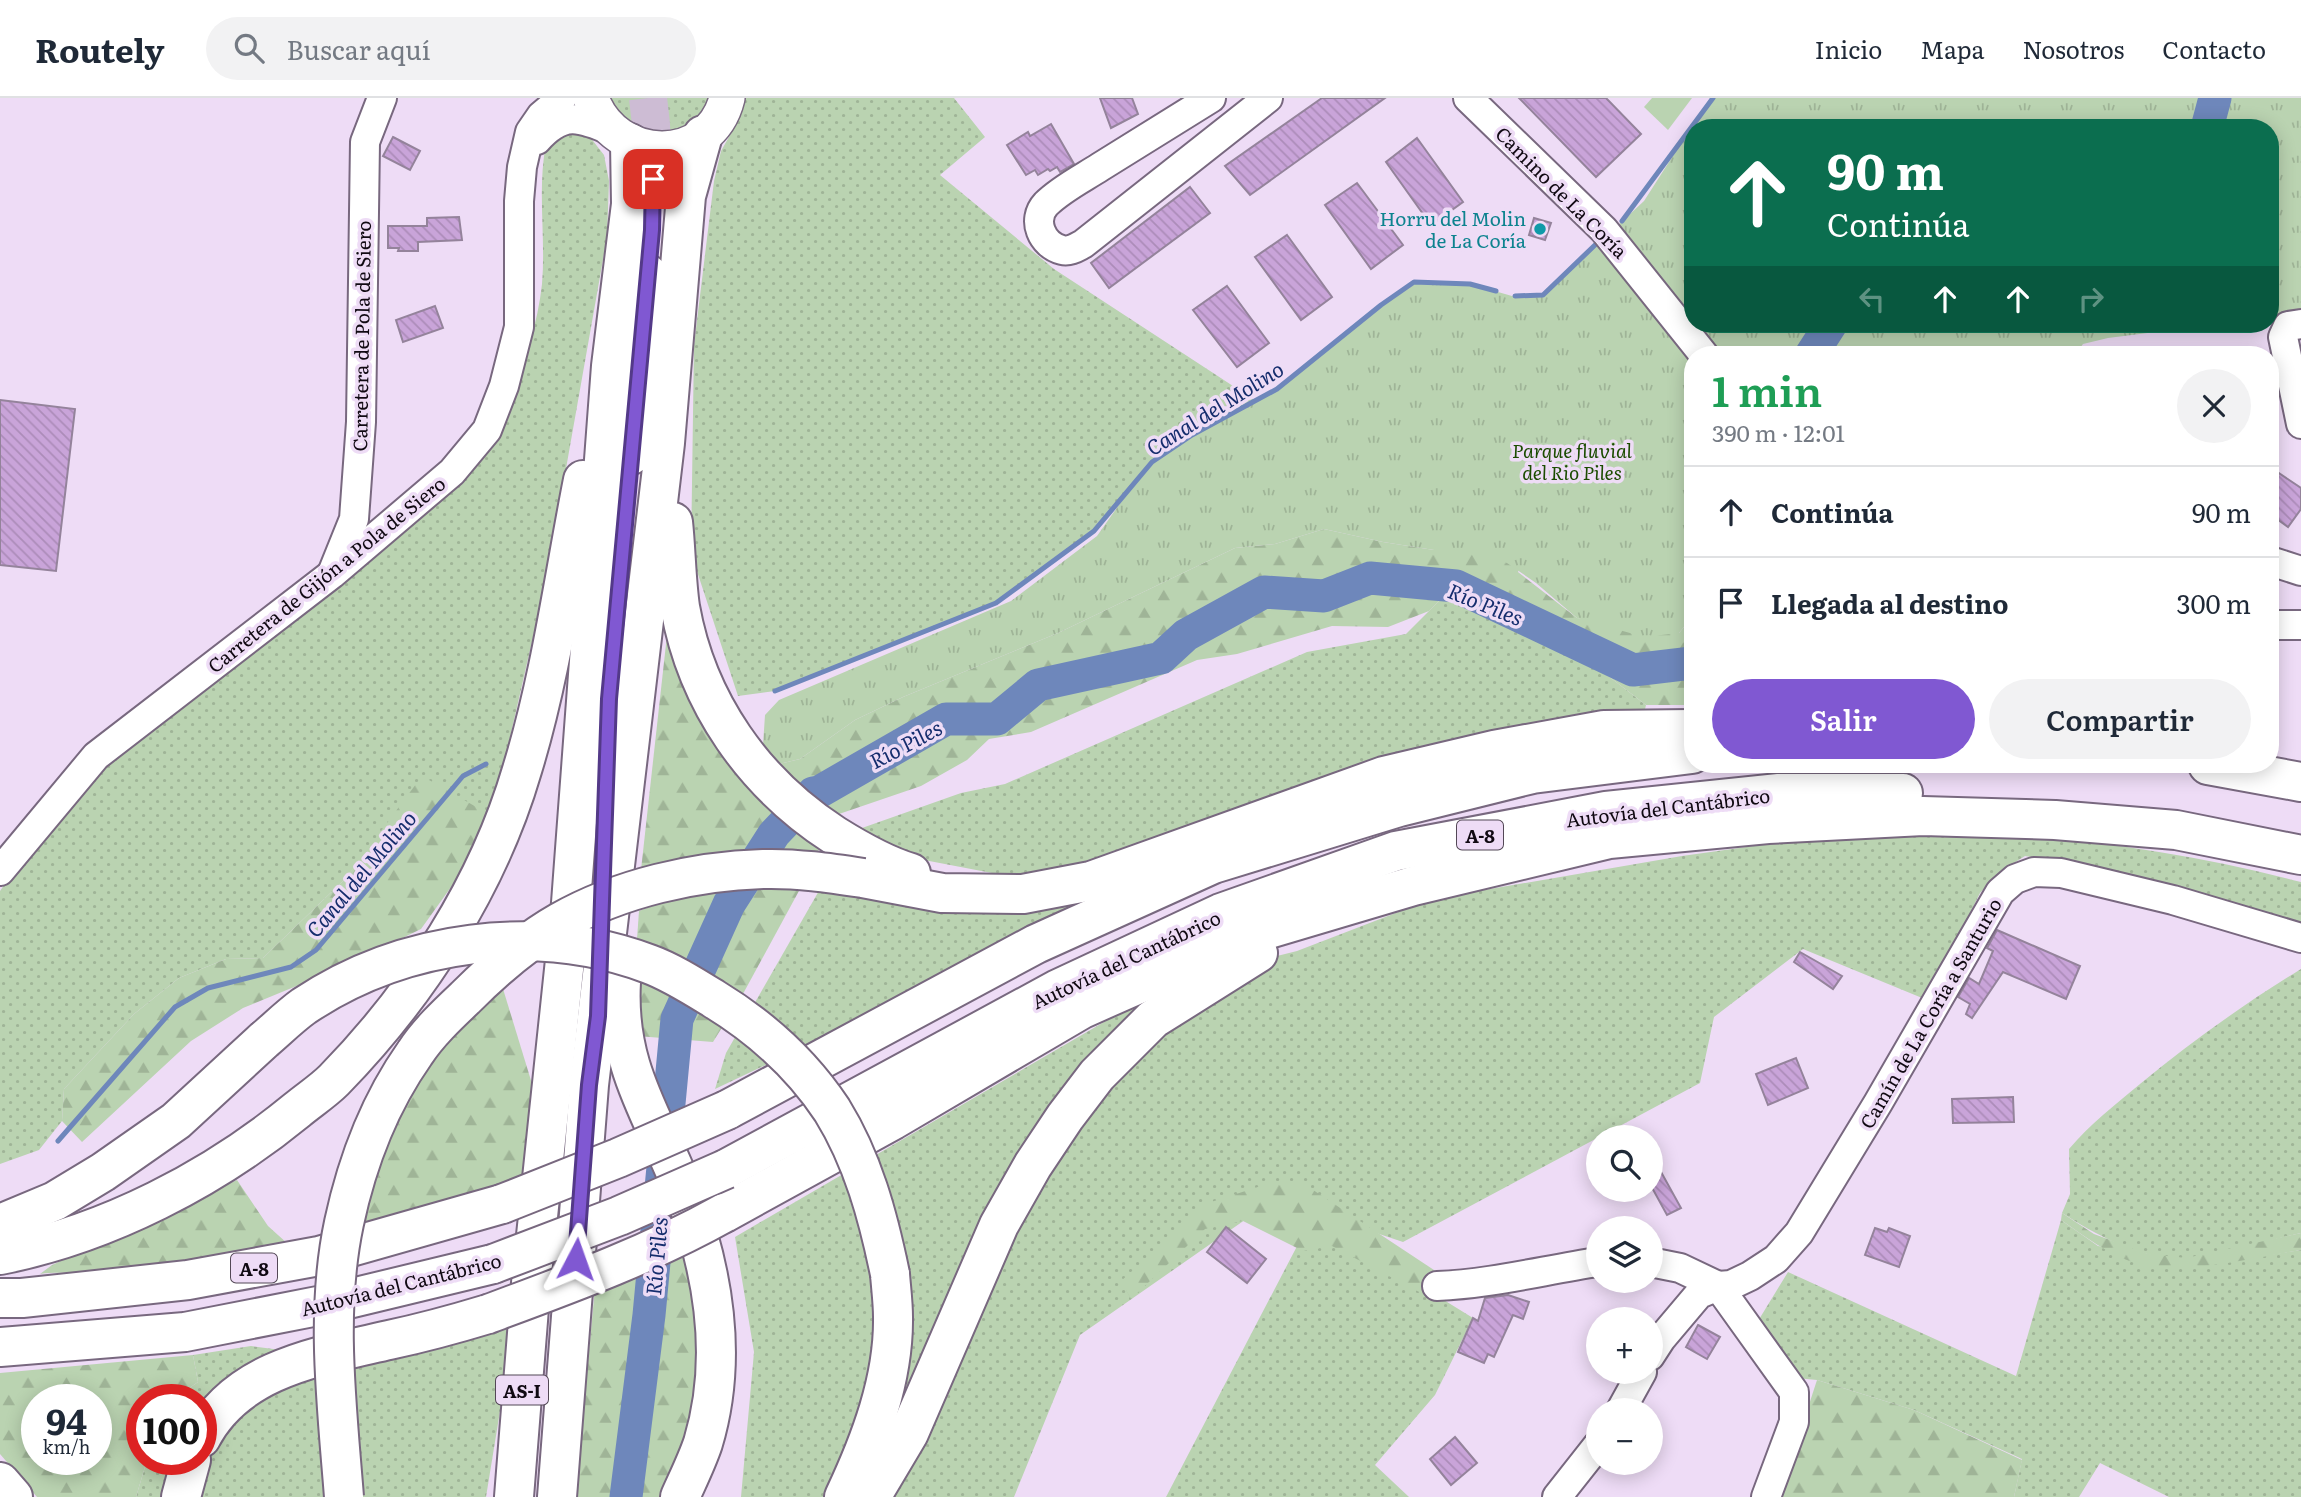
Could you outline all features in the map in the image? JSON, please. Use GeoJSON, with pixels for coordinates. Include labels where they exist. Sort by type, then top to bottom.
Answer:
{"type":"FeatureCollection","features":[{"type":"Feature","properties":{"kind":"highway"},"geometry":{"type":"LineString","coordinates":[[571,903],[622,705],[665,443],[686,196],[703,135]]}},
{"type":"Feature","properties":{"kind":"highway"},"geometry":{"type":"LineString","coordinates":[[571,903],[611,366],[631,204],[621,137]]}},
{"type":"Feature","properties":{"kind":"highway"},"geometry":{"type":"LineString","coordinates":[[653,179],[622,705],[620,996],[623,1041],[632,1074],[684,1193],[709,1276],[717,1326],[713,1399],[702,1444],[680,1497]]}},
{"type":"Feature","properties":{"kind":"highway"},"geometry":{"type":"LineString","coordinates":[[0,1255],[100,1227],[216,1169],[276,1127],[332,1081],[387,1019],[425,970],[467,900],[497,838],[522,771],[543,688],[592,432],[611,366]]}},
{"type":"Feature","properties":{"kind":"highway"},"geometry":{"type":"LineString","coordinates":[[665,443],[681,608],[699,676],[728,731],[751,764],[792,805],[856,861],[942,893],[1023,894],[1091,881],[1384,776],[1494,750],[1604,730],[1684,729]]}},
{"type":"Feature","properties":{"kind":"highway","name":"AS-I"},"geometry":{"type":"LineString","coordinates":[[557,1497],[622,705]]}},
{"type":"Feature","properties":{"kind":"highway","name":"A-8"},"geometry":{"type":"LineString","coordinates":[[0,1298],[188,1280],[319,1256],[502,1204],[618,1158],[727,1110],[1036,944],[1213,864],[1399,807],[1532,774],[1684,755]]}},
{"type":"Feature","properties":{"kind":"highway"},"geometry":{"type":"LineString","coordinates":[[2252,773],[2301,782]]}},
{"type":"Feature","properties":{"kind":"highway","name":"Autovía del Cantábrico"},"geometry":{"type":"LineString","coordinates":[[0,1347],[185,1332],[323,1304],[493,1264],[619,1216],[726,1169],[1058,989],[1221,913],[1396,851],[1606,811],[1779,793],[1977,793],[2157,808],[2301,839]]}},
{"type":"Feature","properties":{"kind":"highway"},"geometry":{"type":"LineString","coordinates":[[217,1417],[227,1404],[264,1376],[307,1359],[437,1329],[488,1314],[616,1266],[679,1238],[893,1120],[1082,1009],[1265,930],[1413,886],[1609,839],[1768,824],[1923,816],[2055,820],[2176,830],[2301,855]]}},
{"type":"Feature","properties":{"kind":"highway"},"geometry":{"type":"LineString","coordinates":[[344,1497],[334,1293],[344,1224],[359,1162],[377,1119],[416,1051],[460,1002],[510,957],[560,922],[621,894],[692,876],[764,869],[821,872],[856,861]]}},
{"type":"Feature","properties":{"kind":"highway"},"geometry":{"type":"LineString","coordinates":[[871,1497],[909,1433],[999,1225],[1033,1165],[1097,1075],[1153,1019],[1232,969],[1286,937],[1413,886]]}},
{"type":"Feature","properties":{"kind":"highway","name":"AS-I"},"geometry":{"type":"LineString","coordinates":[[514,1497],[531,1283],[571,903]]}},
{"type":"Feature","properties":{"kind":"highway"},"geometry":{"type":"LineString","coordinates":[[0,1224],[55,1201],[103,1172],[176,1121],[304,1007],[344,984],[391,963],[444,949],[495,941],[541,941],[603,950],[650,964],[746,1019],[792,1060],[831,1110],[857,1158],[876,1209],[890,1273],[893,1318],[889,1361],[882,1396],[861,1460],[844,1497]]}},
{"type":"Feature","properties":{"kind":"highway"},"geometry":{"type":"LineString","coordinates":[[499,1497],[531,1283]]}},
{"type":"Feature","properties":{"kind":"highway"},"geometry":{"type":"LineString","coordinates":[[181,1497],[187,1475]]}},
{"type":"Feature","properties":{"kind":"highway"},"geometry":{"type":"LineString","coordinates":[[0,1482],[13,1497]]}},
{"type":"Feature","properties":{"kind":"main road"},"geometry":{"type":"LineString","coordinates":[[591,98],[598,114],[621,137],[655,150],[680,147],[703,135],[716,122],[727,98]]}},
{"type":"Feature","properties":{"kind":"street","name":"Carretera de Pola de Siero"},"geometry":{"type":"LineString","coordinates":[[332,574],[354,519],[361,422],[365,142],[382,98]]}},
{"type":"Feature","properties":{"kind":"street","name":"Carretera de Gijón a Pola de Siero"},"geometry":{"type":"LineString","coordinates":[[0,871],[96,756],[332,574],[452,472],[487,430],[504,386],[519,327],[517,285],[522,166],[530,132],[541,116],[562,98]]}},
{"type":"Feature","properties":{"kind":"street"},"geometry":{"type":"LineString","coordinates":[[1211,98],[1046,204],[1038,218],[1039,229],[1047,241],[1062,250],[1083,244],[1268,98]]}},
{"type":"Feature","properties":{"kind":"street","name":"Camino de La Coría"},"geometry":{"type":"LineString","coordinates":[[1468,98],[1604,230],[1684,330]]}},
{"type":"Feature","properties":{"kind":"street"},"geometry":{"type":"LineString","coordinates":[[522,166],[531,147],[556,122],[570,118],[587,120],[621,137]]}},
{"type":"Feature","properties":{"kind":"street"},"geometry":{"type":"LineString","coordinates":[[2301,324],[2288,326],[2283,337],[2301,424]]}},
{"type":"Feature","properties":{"kind":"street"},"geometry":{"type":"LineString","coordinates":[[2279,564],[2301,571]]}},
{"type":"Feature","properties":{"kind":"street"},"geometry":{"type":"LineString","coordinates":[[2279,625],[2301,625]]}},
{"type":"Feature","properties":{"kind":"street"},"geometry":{"type":"LineString","coordinates":[[0,844],[37,800],[96,756]]}},
{"type":"Feature","properties":{"kind":"street","name":"Camín de La Coría a Santurio"},"geometry":{"type":"LineString","coordinates":[[1663,1337],[1699,1294],[1751,1276],[1776,1259],[1799,1233],[2000,892],[2015,879],[2034,872],[2061,873],[2173,900],[2301,938]]}},
{"type":"Feature","properties":{"kind":"street"},"geometry":{"type":"LineString","coordinates":[[1437,1286],[1470,1284],[1586,1264]]}},
{"type":"Feature","properties":{"kind":"street"},"geometry":{"type":"LineString","coordinates":[[1663,1265],[1680,1268],[1718,1286],[1794,1392],[1794,1422],[1766,1497]]}},
{"type":"Feature","properties":{"kind":"street"},"geometry":{"type":"LineString","coordinates":[[1557,1497],[1586,1460]]}},
{"type":"Feature","properties":{"kind":"green space"},"geometry":{"type":"Polygon","coordinates":[[[607,98],[711,98],[695,123],[667,135],[637,131],[607,98]]]}},
{"type":"Feature","properties":{"kind":"green space"},"geometry":{"type":"Polygon","coordinates":[[[746,98],[954,98],[985,137],[940,175],[1054,269],[1256,401],[1192,435],[1152,462],[1094,531],[996,603],[775,691],[738,696],[691,553],[694,345],[714,181],[721,151],[746,98]]]}},
{"type":"Feature","properties":{"kind":"green space"},"geometry":{"type":"Polygon","coordinates":[[[1652,98],[1692,98],[1668,130],[1644,107],[1652,98]]]}},
{"type":"Feature","properties":{"kind":"green space","name":"Parque fluvial del Rio Piles"},"geometry":{"type":"Polygon","coordinates":[[[1710,98],[2301,98],[2301,311],[2279,315],[2279,119],[1697,119],[1710,98]]]}},
{"type":"Feature","properties":{"kind":"green space"},"geometry":{"type":"Polygon","coordinates":[[[562,133],[590,137],[604,155],[609,181],[607,237],[547,576],[492,816],[372,845],[346,878],[263,958],[226,959],[179,978],[134,1014],[64,1089],[62,1121],[39,1150],[0,1164],[0,891],[35,839],[105,768],[513,399],[534,328],[542,284],[542,179],[546,144],[562,133]]]}},
{"type":"Feature","properties":{"kind":"green space","name":"Parque fluvial del Rio Piles"},"geometry":{"type":"Polygon","coordinates":[[[1684,139],[1684,333],[2148,333],[2108,338],[2082,346],[1684,346],[1684,627],[1679,633],[1644,637],[1577,618],[1536,583],[1507,563],[1473,552],[1434,550],[1324,529],[1275,544],[1235,548],[1058,633],[903,697],[855,720],[800,759],[779,764],[763,745],[765,715],[779,700],[1011,601],[1097,536],[1152,462],[1192,435],[1277,389],[1381,305],[1414,282],[1470,284],[1519,298],[1543,295],[1644,201],[1684,139]]]}},
{"type":"Feature","properties":{"kind":"green space"},"geometry":{"type":"Polygon","coordinates":[[[1472,493],[1523,560],[1518,572],[1577,618],[1679,633],[1684,627],[1684,705],[1646,705],[1577,652],[1446,594],[1429,611],[1388,627],[1332,626],[1237,654],[1197,660],[1031,732],[989,739],[967,760],[921,786],[839,814],[800,785],[779,764],[800,759],[855,720],[903,697],[1058,633],[1235,548],[1275,544],[1324,529],[1434,550],[1472,493]]]}},
{"type":"Feature","properties":{"kind":"green space"},"geometry":{"type":"Polygon","coordinates":[[[1446,594],[1577,652],[1646,705],[1643,718],[1080,870],[1028,880],[924,860],[873,841],[862,828],[961,793],[1005,784],[1307,652],[1406,634],[1446,594]]]}},
{"type":"Feature","properties":{"kind":"green space"},"geometry":{"type":"Polygon","coordinates":[[[668,626],[820,845],[816,859],[640,879],[668,626]]]}},
{"type":"Feature","properties":{"kind":"green space"},"geometry":{"type":"Polygon","coordinates":[[[422,776],[492,816],[474,855],[421,929],[345,966],[243,1008],[191,1041],[82,1142],[62,1121],[64,1089],[134,1014],[179,978],[226,959],[263,958],[346,878],[422,776]]]}},
{"type":"Feature","properties":{"kind":"green space"},"geometry":{"type":"Polygon","coordinates":[[[1991,830],[2147,850],[2263,872],[2301,882],[2301,926],[2113,871],[2025,856],[2001,871],[1980,893],[1927,1000],[1803,949],[1714,1017],[1700,1083],[1622,1125],[1586,1125],[1586,1144],[1403,1242],[1275,1199],[1080,1335],[1014,1497],[741,1497],[754,1352],[735,1237],[1171,983],[1297,951],[1432,899],[1682,856],[1853,832],[1991,830]]]}},
{"type":"Feature","properties":{"kind":"green space"},"geometry":{"type":"Polygon","coordinates":[[[800,889],[744,992],[713,1042],[637,1036],[636,953],[639,911],[663,902],[721,890],[800,889]]]}},
{"type":"Feature","properties":{"kind":"green space"},"geometry":{"type":"Polygon","coordinates":[[[820,889],[1083,899],[1074,908],[715,1089],[726,1053],[820,889]]]}},
{"type":"Feature","properties":{"kind":"green space"},"geometry":{"type":"Polygon","coordinates":[[[2301,969],[2301,1233],[2217,1253],[2173,1258],[2122,1246],[2062,1213],[2070,1194],[2069,1149],[2085,1131],[2198,1038],[2301,969]]]}},
{"type":"Feature","properties":{"kind":"green space"},"geometry":{"type":"Polygon","coordinates":[[[500,979],[533,1087],[529,1174],[363,1229],[373,1157],[402,1096],[500,979]]]}},
{"type":"Feature","properties":{"kind":"green space"},"geometry":{"type":"Polygon","coordinates":[[[237,1180],[268,1226],[288,1244],[128,1271],[40,1274],[52,1265],[237,1180]]]}},
{"type":"Feature","properties":{"kind":"green space"},"geometry":{"type":"Polygon","coordinates":[[[1277,1181],[1304,1184],[1437,1272],[1423,1294],[1332,1246],[1303,1251],[1243,1221],[1205,1229],[1131,1299],[1121,1281],[1208,1203],[1277,1181]]]}},
{"type":"Feature","properties":{"kind":"green space"},"geometry":{"type":"Polygon","coordinates":[[[2062,1213],[2094,1234],[2148,1254],[2186,1258],[2301,1233],[2301,1250],[2195,1267],[2153,1267],[2135,1263],[2106,1250],[2061,1220],[2062,1213]]]}},
{"type":"Feature","properties":{"kind":"green space"},"geometry":{"type":"Polygon","coordinates":[[[2061,1220],[2098,1246],[2211,1264],[2301,1250],[2301,1497],[2169,1497],[2100,1463],[2079,1497],[2014,1497],[2022,1459],[1914,1410],[1817,1380],[1796,1378],[1758,1321],[1788,1272],[2016,1376],[2061,1220]]]}},
{"type":"Feature","properties":{"kind":"green space"},"geometry":{"type":"Polygon","coordinates":[[[1306,1229],[1426,1289],[1473,1318],[1435,1395],[1375,1465],[1409,1497],[1166,1497],[1306,1229]]]}},
{"type":"Feature","properties":{"kind":"green space"},"geometry":{"type":"Polygon","coordinates":[[[690,1248],[704,1334],[694,1428],[674,1497],[575,1497],[595,1288],[690,1248]]]}},
{"type":"Feature","properties":{"kind":"green space"},"geometry":{"type":"Polygon","coordinates":[[[515,1319],[486,1497],[136,1497],[143,1475],[217,1475],[217,1384],[195,1384],[198,1382],[193,1355],[251,1346],[365,1361],[515,1319]]]}},
{"type":"Feature","properties":{"kind":"green space"},"geometry":{"type":"Polygon","coordinates":[[[193,1355],[198,1382],[195,1384],[126,1384],[126,1475],[143,1475],[136,1497],[37,1497],[0,1454],[0,1373],[193,1355]]]}},
{"type":"Feature","properties":{"kind":"green space"},"geometry":{"type":"Polygon","coordinates":[[[1817,1380],[1914,1410],[2022,1460],[2014,1497],[1779,1497],[1817,1380]]]}},
{"type":"Feature","properties":{"kind":"building"},"geometry":{"type":"Polygon","coordinates":[[[1100,98],[1132,98],[1138,114],[1111,128],[1100,98]]]}},
{"type":"Feature","properties":{"kind":"building"},"geometry":{"type":"Polygon","coordinates":[[[1322,98],[1385,98],[1250,195],[1225,166],[1322,98]]]}},
{"type":"Feature","properties":{"kind":"building"},"geometry":{"type":"Polygon","coordinates":[[[1519,98],[1606,98],[1641,134],[1596,177],[1519,98]]]}},
{"type":"Feature","properties":{"kind":"building"},"geometry":{"type":"Polygon","coordinates":[[[1051,124],[1074,164],[1060,172],[1057,167],[1038,175],[1035,170],[1026,175],[1007,145],[1028,132],[1030,136],[1051,124]]]}},
{"type":"Feature","properties":{"kind":"building"},"geometry":{"type":"Polygon","coordinates":[[[393,137],[420,151],[410,170],[383,156],[393,137]]]}},
{"type":"Feature","properties":{"kind":"building"},"geometry":{"type":"Polygon","coordinates":[[[1417,138],[1463,202],[1431,225],[1386,162],[1417,138]]]}},
{"type":"Feature","properties":{"kind":"building"},"geometry":{"type":"Polygon","coordinates":[[[1357,183],[1403,245],[1371,269],[1325,205],[1357,183]]]}},
{"type":"Feature","properties":{"kind":"building"},"geometry":{"type":"Polygon","coordinates":[[[1190,187],[1210,213],[1109,288],[1091,263],[1190,187]]]}},
{"type":"Feature","properties":{"kind":"building"},"geometry":{"type":"Polygon","coordinates":[[[459,217],[462,240],[418,242],[418,251],[388,248],[388,226],[427,226],[427,218],[459,217]]]}},
{"type":"Feature","properties":{"kind":"building","name":"Horru del Molin de La Coría"},"geometry":{"type":"Polygon","coordinates":[[[1534,218],[1551,223],[1545,240],[1529,235],[1534,218]]]}},
{"type":"Feature","properties":{"kind":"building"},"geometry":{"type":"Polygon","coordinates":[[[1287,235],[1332,297],[1301,320],[1255,257],[1287,235]]]}},
{"type":"Feature","properties":{"kind":"building"},"geometry":{"type":"Polygon","coordinates":[[[1227,286],[1269,343],[1237,367],[1193,310],[1227,286]]]}},
{"type":"Feature","properties":{"kind":"building"},"geometry":{"type":"Polygon","coordinates":[[[435,306],[443,328],[403,342],[396,320],[435,306]]]}},
{"type":"Feature","properties":{"kind":"building"},"geometry":{"type":"Polygon","coordinates":[[[0,400],[75,409],[56,571],[0,565],[0,400]]]}},
{"type":"Feature","properties":{"kind":"building"},"geometry":{"type":"Polygon","coordinates":[[[2279,473],[2301,488],[2301,509],[2288,527],[2279,520],[2279,473]]]}},
{"type":"Feature","properties":{"kind":"building"},"geometry":{"type":"Polygon","coordinates":[[[1997,930],[2080,966],[2066,999],[2003,972],[1972,1018],[1966,1014],[1970,1004],[1958,997],[1969,978],[1979,984],[1993,951],[1987,948],[1997,930]]]}},
{"type":"Feature","properties":{"kind":"building"},"geometry":{"type":"Polygon","coordinates":[[[1800,952],[1842,976],[1833,989],[1794,962],[1800,952]]]}},
{"type":"Feature","properties":{"kind":"building"},"geometry":{"type":"Polygon","coordinates":[[[1796,1058],[1808,1088],[1768,1105],[1756,1074],[1796,1058]]]}},
{"type":"Feature","properties":{"kind":"building"},"geometry":{"type":"Polygon","coordinates":[[[2013,1097],[2014,1122],[1953,1123],[1952,1099],[2013,1097]]]}},
{"type":"Feature","properties":{"kind":"building"},"geometry":{"type":"Polygon","coordinates":[[[1663,1175],[1681,1208],[1667,1215],[1660,1202],[1663,1202],[1663,1175]]]}},
{"type":"Feature","properties":{"kind":"building"},"geometry":{"type":"Polygon","coordinates":[[[1226,1227],[1266,1259],[1247,1283],[1207,1252],[1226,1227]]]}},
{"type":"Feature","properties":{"kind":"building"},"geometry":{"type":"Polygon","coordinates":[[[1875,1228],[1887,1232],[1889,1228],[1910,1236],[1899,1267],[1865,1255],[1875,1228]]]}},
{"type":"Feature","properties":{"kind":"building"},"geometry":{"type":"Polygon","coordinates":[[[1508,1295],[1529,1302],[1523,1319],[1513,1315],[1494,1357],[1488,1354],[1484,1363],[1458,1352],[1473,1318],[1478,1321],[1485,1298],[1508,1295]]]}},
{"type":"Feature","properties":{"kind":"building"},"geometry":{"type":"Polygon","coordinates":[[[1698,1325],[1720,1337],[1707,1359],[1686,1347],[1698,1325]]]}},
{"type":"Feature","properties":{"kind":"building"},"geometry":{"type":"Polygon","coordinates":[[[1455,1437],[1477,1463],[1451,1485],[1430,1459],[1455,1437]]]}},
{"type":"Feature","properties":{"kind":"waterway","name":"Canal del Molino"},"geometry":{"type":"LineString","coordinates":[[1697,119],[1713,98]]}},
{"type":"Feature","properties":{"kind":"waterway"},"geometry":{"type":"LineString","coordinates":[[2209,119],[2215,98]]}},
{"type":"Feature","properties":{"kind":"waterway","name":"Canal del Molino"},"geometry":{"type":"LineString","coordinates":[[1622,221],[1684,137]]}},
{"type":"Feature","properties":{"kind":"waterway","name":"Canal del Molino"},"geometry":{"type":"LineString","coordinates":[[1515,296],[1543,295],[1595,245]]}},
{"type":"Feature","properties":{"kind":"waterway","name":"Canal del Molino"},"geometry":{"type":"LineString","coordinates":[[775,691],[996,603],[1094,531],[1152,462],[1192,435],[1277,389],[1381,305],[1414,282],[1470,284],[1496,291]]}},
{"type":"Feature","properties":{"kind":"waterway"},"geometry":{"type":"LineString","coordinates":[[1817,346],[1825,333]]}},
{"type":"Feature","properties":{"kind":"waterway","name":"Río Piles"},"geometry":{"type":"LineString","coordinates":[[626,1497],[649,1315],[677,1019],[729,904],[774,834],[813,793],[946,719],[997,719],[1038,685],[1161,658],[1186,635],[1264,592],[1324,596],[1370,578],[1456,586],[1633,670],[1684,664]]}},
{"type":"Feature","properties":{"kind":"waterway","name":"Canal del Molino"},"geometry":{"type":"LineString","coordinates":[[58,1141],[175,1007],[208,988],[291,967],[316,950],[463,776],[486,764]]}},
{"type":"Feature","properties":{"kind":"tunnel"},"geometry":{"type":"LineString","coordinates":[[648,98],[653,179]]}},
{"type":"Feature","properties":{"kind":"place","name":"Horru del Molin de La Coría"},"geometry":{"type":"Point","coordinates":[1540,229]}},
{"type":"Feature","properties":{"kind":"route"},"geometry":{"type":"LineString","coordinates":[[576,1259],[589,1085],[598,1016],[609,699],[652,230],[653,179]]}}]}
